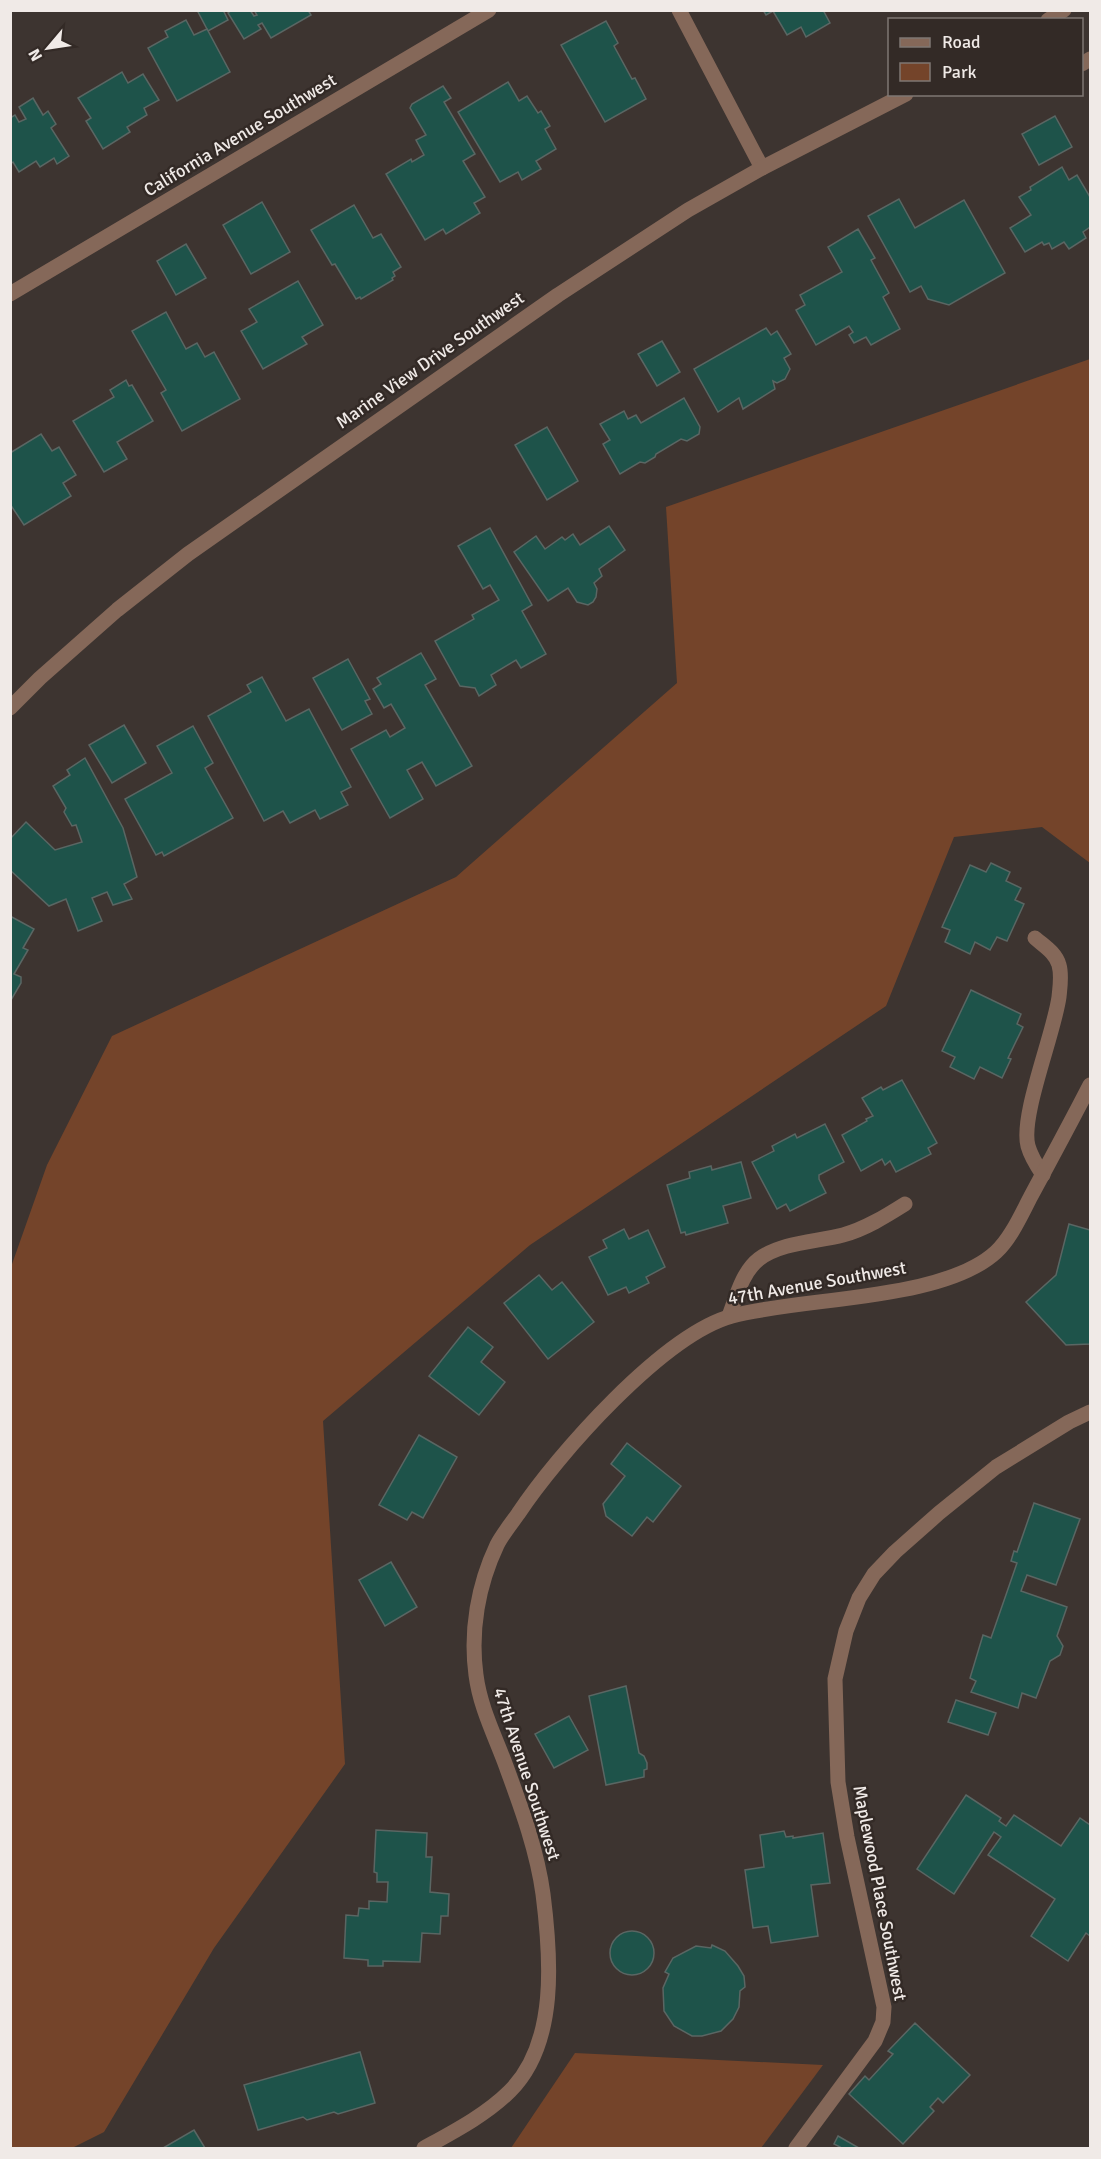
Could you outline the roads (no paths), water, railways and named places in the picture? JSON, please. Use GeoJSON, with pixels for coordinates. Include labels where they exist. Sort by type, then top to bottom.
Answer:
{"type":"FeatureCollection","features":[{"type":"Feature","properties":{"kind":"street","name":"California Avenue Southwest"},"geometry":{"type":"LineString","coordinates":[[10,294],[489,10]]}},
{"type":"Feature","properties":{"kind":"street"},"geometry":{"type":"LineString","coordinates":[[679,10],[762,168]]}},
{"type":"Feature","properties":{"kind":"street"},"geometry":{"type":"LineString","coordinates":[[1051,18],[1064,10]]}},
{"type":"Feature","properties":{"kind":"street","name":"Marine View Drive Southwest"},"geometry":{"type":"LineString","coordinates":[[10,708],[40,678],[117,610],[188,554],[558,294],[688,210],[762,168],[902,96]]}},
{"type":"Feature","properties":{"kind":"street"},"geometry":{"type":"LineString","coordinates":[[1035,938],[1052,952],[1056,959],[1061,984],[1057,1016],[1029,1114],[1027,1144],[1035,1164],[1043,1175]]}},
{"type":"Feature","properties":{"kind":"street","name":"47th Avenue Southwest"},"geometry":{"type":"LineString","coordinates":[[424,2148],[486,2111],[511,2090],[527,2069],[535,2053],[546,2014],[548,1958],[543,1892],[529,1834],[505,1763],[484,1711],[476,1676],[473,1635],[478,1606],[498,1544],[536,1487],[597,1417],[651,1366],[689,1336],[729,1316],[907,1288],[951,1277],[974,1267],[996,1252],[1014,1227],[1090,1085]]}},
{"type":"Feature","properties":{"kind":"street"},"geometry":{"type":"LineString","coordinates":[[729,1316],[744,1277],[758,1260],[782,1248],[845,1235],[880,1219],[905,1204]]}},
{"type":"Feature","properties":{"kind":"street","name":"Maplewood Place Southwest"},"geometry":{"type":"LineString","coordinates":[[796,2148],[863,2060],[883,2022],[884,2007],[847,1837],[838,1782],[835,1679],[846,1631],[859,1598],[874,1574],[895,1552],[996,1467],[1069,1422],[1090,1412]]}}]}
